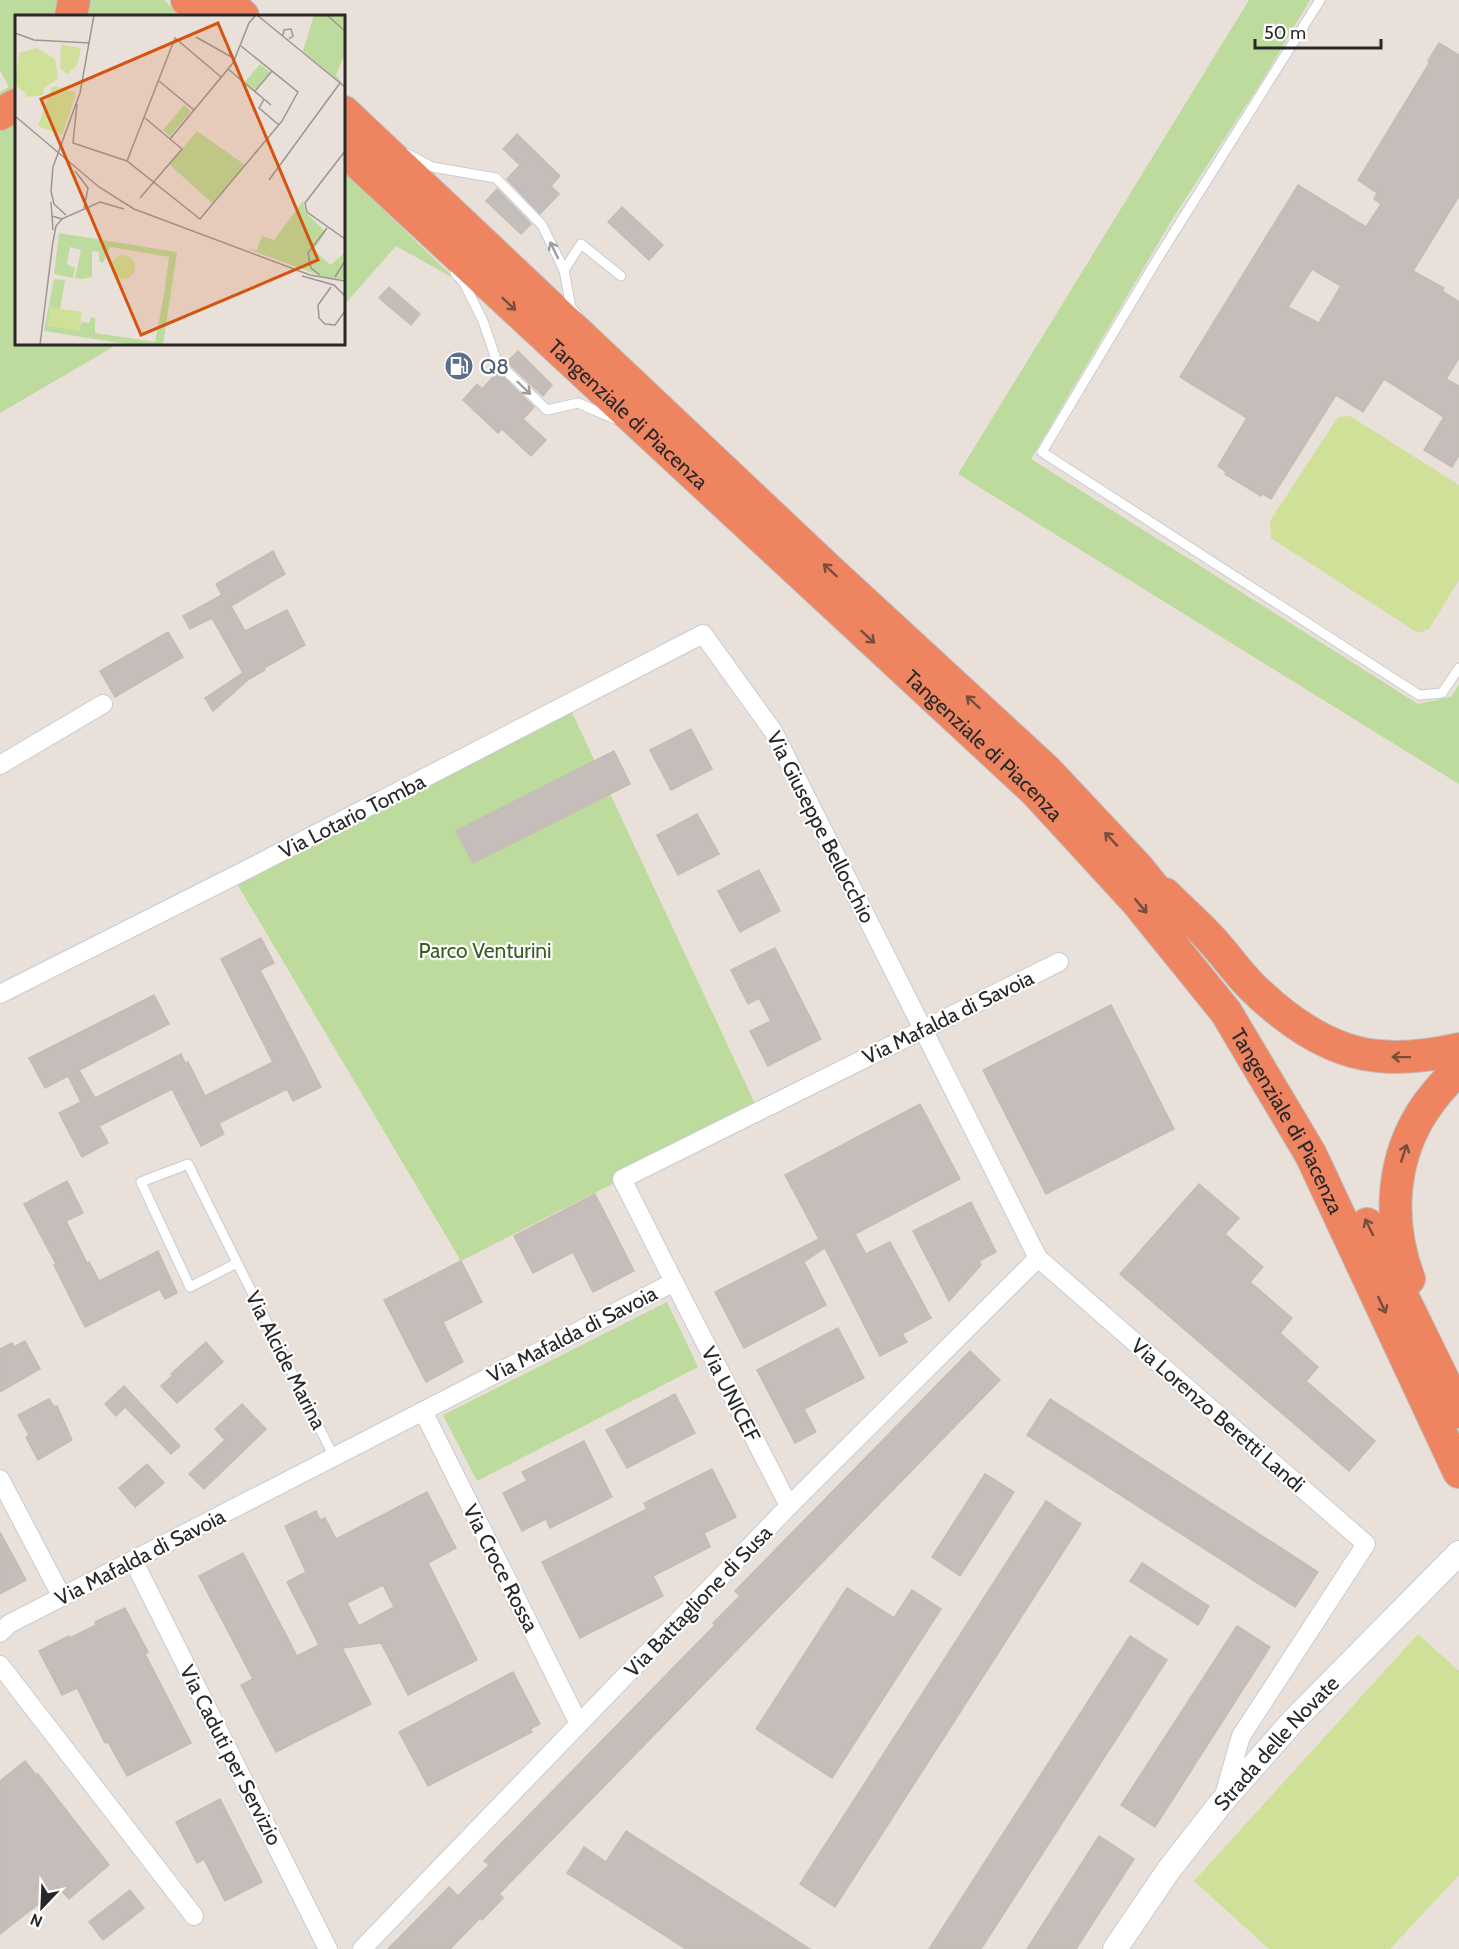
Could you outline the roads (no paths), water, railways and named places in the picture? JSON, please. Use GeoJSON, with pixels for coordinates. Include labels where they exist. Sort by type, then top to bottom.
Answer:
{"type":"FeatureCollection","features":[{"type":"Feature","properties":{"kind":"highway"},"geometry":{"type":"LineString","coordinates":[[71,15],[74,0]]}},
{"type":"Feature","properties":{"kind":"highway"},"geometry":{"type":"LineString","coordinates":[[187,0],[204,15]]}},
{"type":"Feature","properties":{"kind":"highway"},"geometry":{"type":"LineString","coordinates":[[226,0],[242,15]]}},
{"type":"Feature","properties":{"kind":"highway"},"geometry":{"type":"LineString","coordinates":[[0,114],[15,106]]}},
{"type":"Feature","properties":{"kind":"highway","name":"Tangenziale di Piacenza"},"geometry":{"type":"LineString","coordinates":[[345,113],[1046,770],[1138,868],[1242,998],[1328,1143],[1453,1418],[1459,1472]]}},
{"type":"Feature","properties":{"kind":"highway","name":"Tangenziale di Piacenza"},"geometry":{"type":"LineString","coordinates":[[345,151],[1035,791],[1137,902],[1226,1012],[1311,1155],[1453,1418]]}},
{"type":"Feature","properties":{"kind":"highway"},"geometry":{"type":"LineString","coordinates":[[1138,868],[1210,938],[1252,987],[1292,1020],[1321,1039],[1349,1050],[1376,1056],[1421,1057],[1459,1049]]}},
{"type":"Feature","properties":{"kind":"highway"},"geometry":{"type":"LineString","coordinates":[[1453,1418],[1404,1266],[1395,1213],[1402,1156],[1410,1134],[1437,1091],[1459,1070]]}},
{"type":"Feature","properties":{"kind":"street","name":"Via Lotario Tomba"},"geometry":{"type":"LineString","coordinates":[[0,994],[703,634]]}},
{"type":"Feature","properties":{"kind":"street","name":"Via Giuseppe Bellocchio"},"geometry":{"type":"LineString","coordinates":[[703,634],[773,731],[923,1028]]}},
{"type":"Feature","properties":{"kind":"street"},"geometry":{"type":"LineString","coordinates":[[0,765],[103,704]]}},
{"type":"Feature","properties":{"kind":"street","name":"Via Mafalda di Savoia"},"geometry":{"type":"LineString","coordinates":[[0,1633],[9,1624],[674,1282],[622,1179],[1059,962]]}},
{"type":"Feature","properties":{"kind":"street","name":"Via Lorenzo Beretti Landi"},"geometry":{"type":"LineString","coordinates":[[923,1028],[1038,1258],[1366,1544],[1241,1736],[1221,1803]]}},
{"type":"Feature","properties":{"kind":"street","name":"Via Battaglione di Susa"},"geometry":{"type":"LineString","coordinates":[[362,1949],[789,1506],[1038,1258]]}},
{"type":"Feature","properties":{"kind":"street","name":"Via UNICEF"},"geometry":{"type":"LineString","coordinates":[[674,1282],[789,1506]]}},
{"type":"Feature","properties":{"kind":"street","name":"Via Croce Rossa"},"geometry":{"type":"LineString","coordinates":[[423,1411],[579,1724]]}},
{"type":"Feature","properties":{"kind":"street"},"geometry":{"type":"LineString","coordinates":[[0,1479],[62,1597]]}},
{"type":"Feature","properties":{"kind":"street","name":"Strada delle Novate"},"geometry":{"type":"LineString","coordinates":[[1115,1949],[1168,1871],[1221,1803],[1294,1720],[1459,1553]]}},
{"type":"Feature","properties":{"kind":"street","name":"Via Caduti per Servizio"},"geometry":{"type":"LineString","coordinates":[[133,1560],[328,1949]]}},
{"type":"Feature","properties":{"kind":"street"},"geometry":{"type":"LineString","coordinates":[[0,1665],[194,1916]]}},
{"type":"Feature","properties":{"kind":"lane"},"geometry":{"type":"LineString","coordinates":[[1320,0],[1158,258],[1041,452],[1419,695],[1442,693],[1459,668]]}},
{"type":"Feature","properties":{"kind":"lane"},"geometry":{"type":"LineString","coordinates":[[400,149],[432,167],[496,178],[542,225],[564,270],[571,308],[582,321]]}},
{"type":"Feature","properties":{"kind":"lane"},"geometry":{"type":"LineString","coordinates":[[369,174],[389,205],[436,250]]}},
{"type":"Feature","properties":{"kind":"lane"},"geometry":{"type":"LineString","coordinates":[[564,270],[581,244],[621,276]]}},
{"type":"Feature","properties":{"kind":"lane"},"geometry":{"type":"LineString","coordinates":[[450,267],[464,283],[483,321],[497,362],[547,410],[578,403],[610,415],[619,422]]}},
{"type":"Feature","properties":{"kind":"lane"},"geometry":{"type":"LineString","coordinates":[[665,400],[680,429]]}},
{"type":"Feature","properties":{"kind":"lane"},"geometry":{"type":"LineString","coordinates":[[637,436],[741,529],[760,537]]}},
{"type":"Feature","properties":{"kind":"lane","name":"Via Alcide Marina"},"geometry":{"type":"LineString","coordinates":[[237,1263],[190,1287],[141,1182],[188,1164],[334,1457]]}},
{"type":"Feature","properties":{"kind":"place","name":"Q8"},"geometry":{"type":"Point","coordinates":[459,366]}},
{"type":"Feature","properties":{"kind":"park label","name":"Parco Venturini"},"geometry":{"type":"Point","coordinates":[485,950]}}]}
